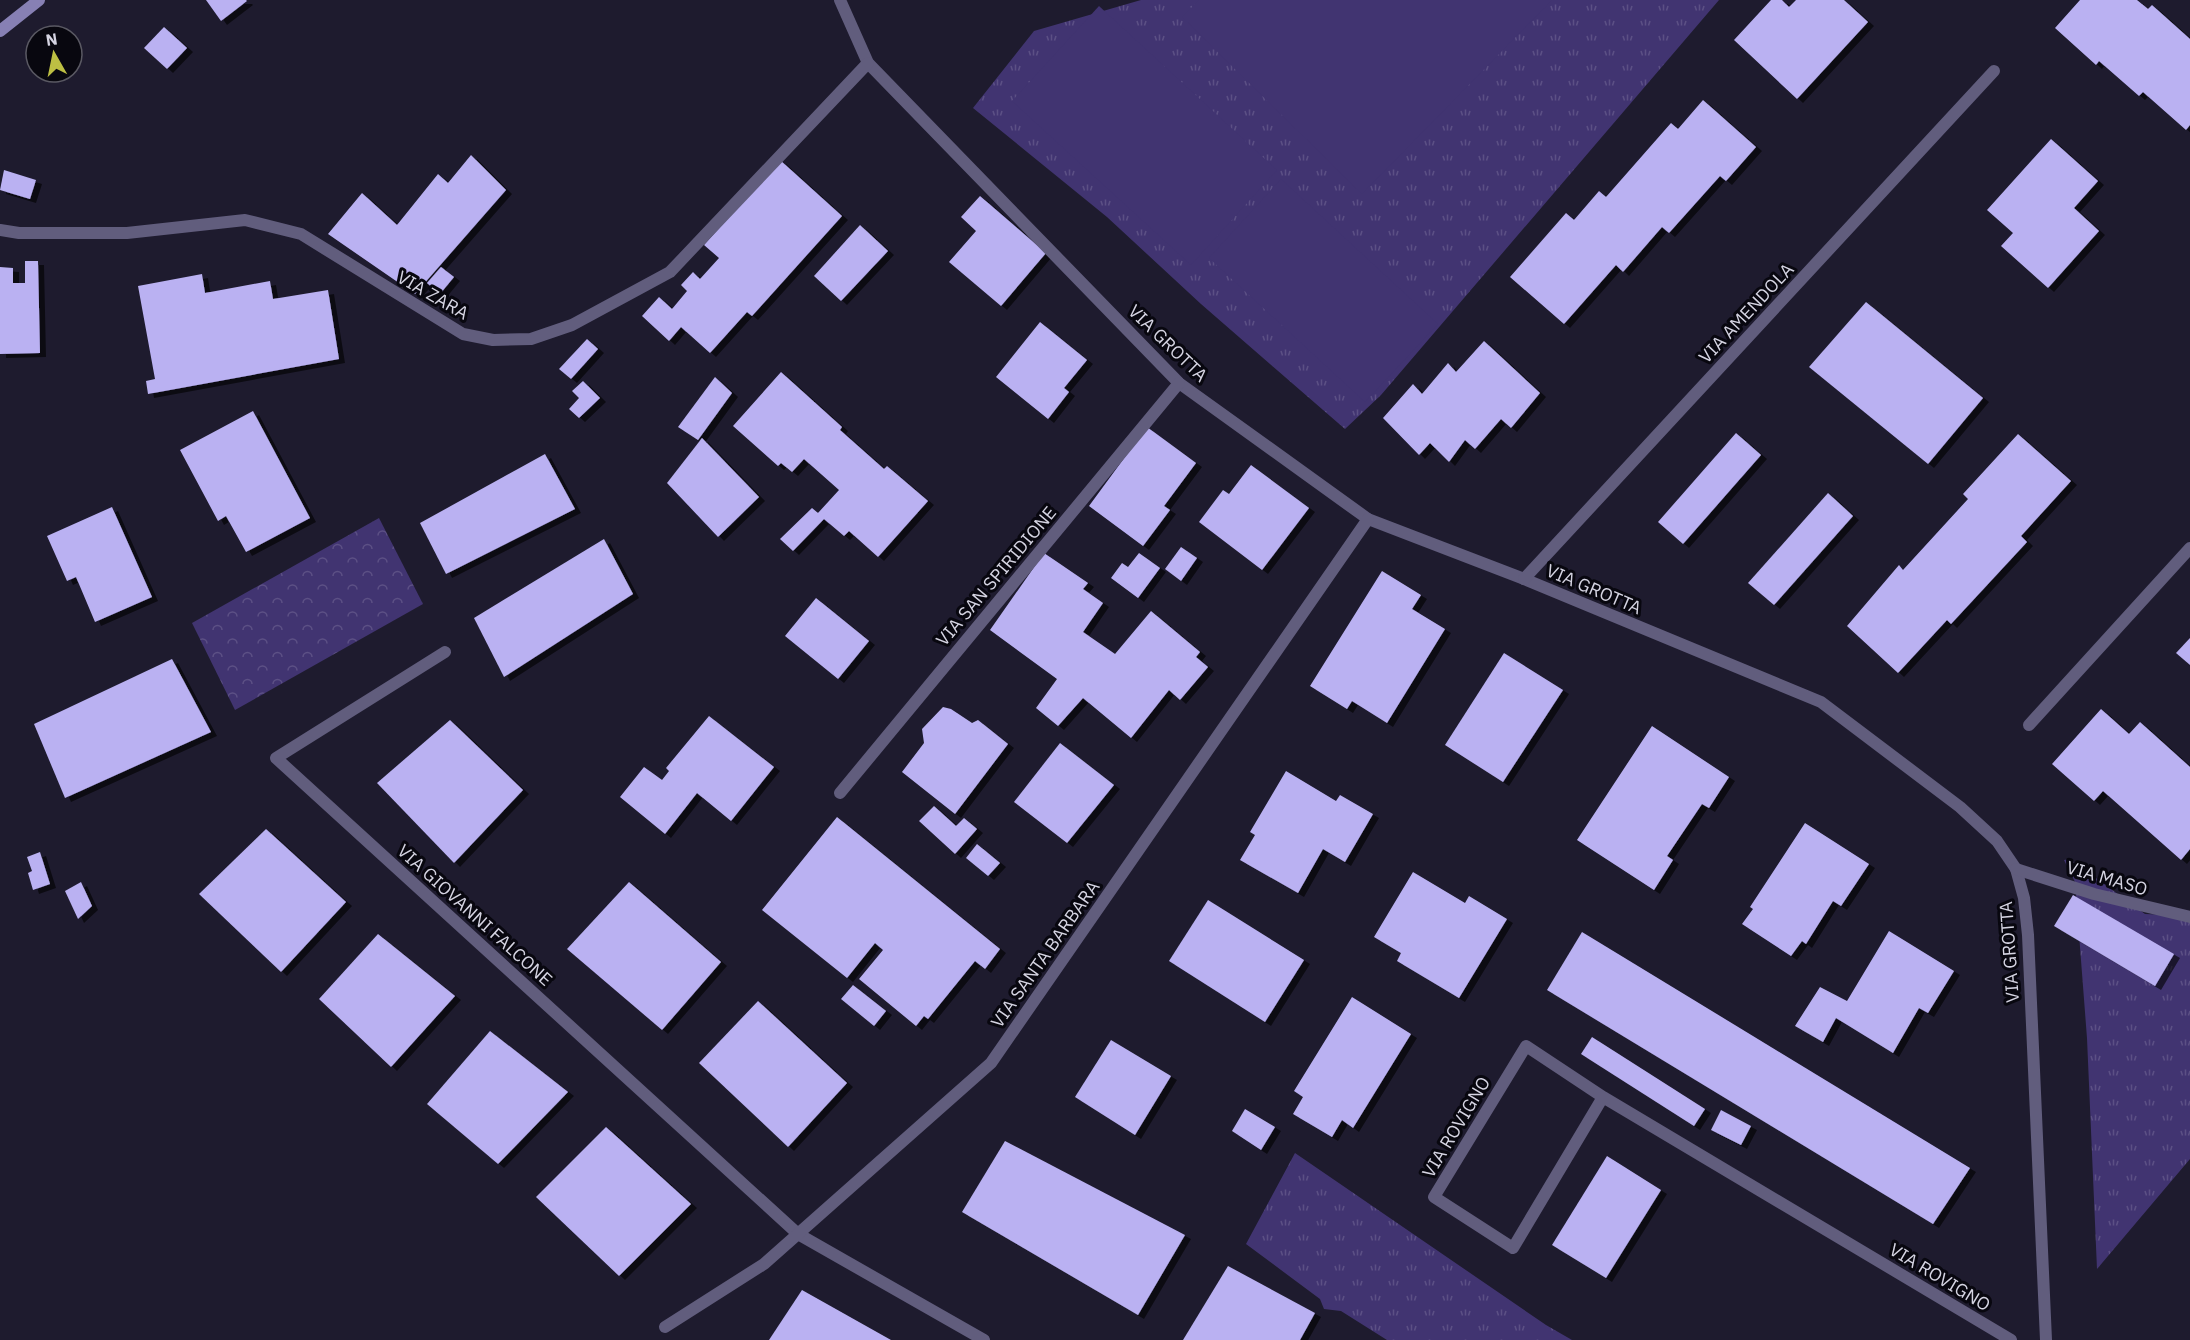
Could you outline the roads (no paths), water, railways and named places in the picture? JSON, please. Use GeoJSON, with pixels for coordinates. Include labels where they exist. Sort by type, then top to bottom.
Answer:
{"type":"FeatureCollection","features":[{"type":"Feature","properties":{"kind":"main road"},"geometry":{"type":"LineString","coordinates":[[0,31],[39,0]]}},
{"type":"Feature","properties":{"kind":"street","name":"VIA GROTTA"},"geometry":{"type":"LineString","coordinates":[[840,0],[868,63],[1179,382],[1368,519],[1524,579],[1821,702],[1960,807],[1997,841],[2016,869],[2024,898],[2028,934],[2046,1340]]}},
{"type":"Feature","properties":{"kind":"street","name":"VIA ZARA"},"geometry":{"type":"LineString","coordinates":[[0,230],[19,233],[127,233],[245,220],[301,234],[464,334],[492,340],[531,339],[572,325],[670,272],[868,63]]}},
{"type":"Feature","properties":{"kind":"street","name":"VIA AMENDOLA"},"geometry":{"type":"LineString","coordinates":[[1524,579],[1994,71]]}},
{"type":"Feature","properties":{"kind":"street","name":"VIA SAN SPIRIDIONE"},"geometry":{"type":"LineString","coordinates":[[840,793],[1179,382]]}},
{"type":"Feature","properties":{"kind":"street","name":"VIA SANTA BARBARA"},"geometry":{"type":"LineString","coordinates":[[665,1327],[764,1264],[991,1063],[1368,519]]}},
{"type":"Feature","properties":{"kind":"street"},"geometry":{"type":"LineString","coordinates":[[2029,725],[2190,548]]}},
{"type":"Feature","properties":{"kind":"street","name":"VIA GIOVANNI FALCONE"},"geometry":{"type":"LineString","coordinates":[[445,652],[276,758],[798,1234]]}},
{"type":"Feature","properties":{"kind":"street","name":"VIA MASO"},"geometry":{"type":"LineString","coordinates":[[2016,869],[2094,894],[2190,917]]}},
{"type":"Feature","properties":{"kind":"street","name":"VIA ROVIGNO"},"geometry":{"type":"LineString","coordinates":[[1603,1097],[1513,1248],[1434,1197],[1526,1046],[1603,1097],[2011,1340]]}},
{"type":"Feature","properties":{"kind":"street"},"geometry":{"type":"LineString","coordinates":[[798,1234],[984,1340]]}}]}
